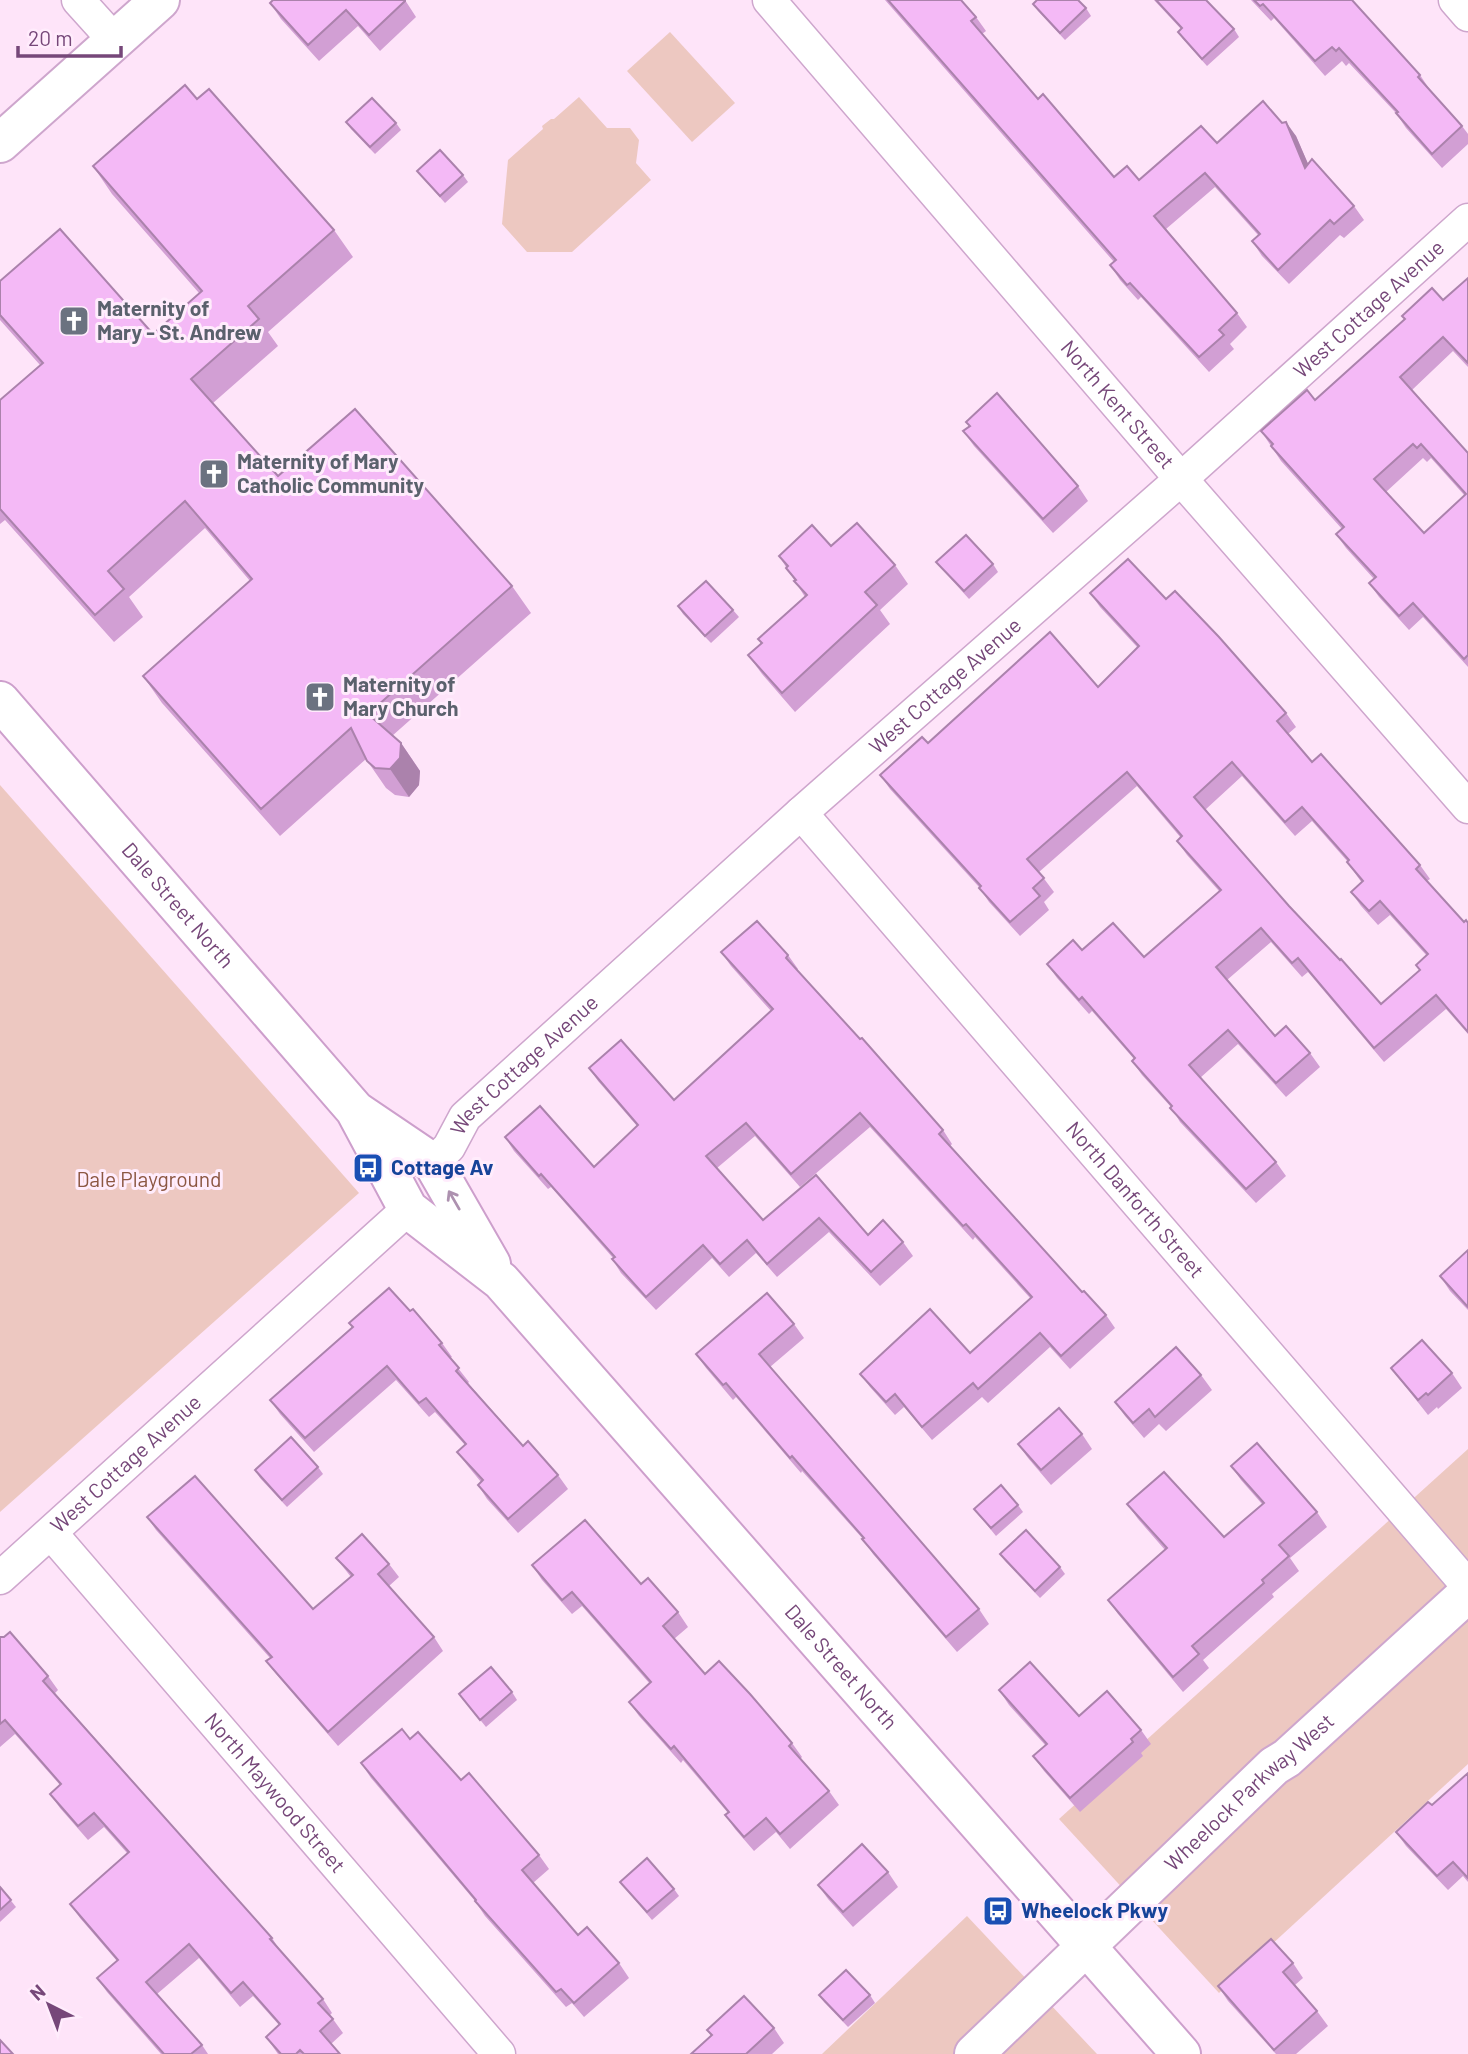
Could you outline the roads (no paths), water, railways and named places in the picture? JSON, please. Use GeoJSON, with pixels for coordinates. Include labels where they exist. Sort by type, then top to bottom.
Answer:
{"type":"FeatureCollection","features":[{"type":"Feature","properties":{"kind":"main road"},"geometry":{"type":"LineString","coordinates":[[0,143],[160,0]]}},
{"type":"Feature","properties":{"kind":"main road","name":"Dale Street North"},"geometry":{"type":"LineString","coordinates":[[0,701],[355,1110],[408,1209],[501,1281],[1181,2054]]}},
{"type":"Feature","properties":{"kind":"main road","name":"Dale Street North"},"geometry":{"type":"LineString","coordinates":[[355,1110],[433,1163],[501,1281]]}},
{"type":"Feature","properties":{"kind":"main road","name":"Wheelock Parkway West"},"geometry":{"type":"LineString","coordinates":[[974,2054],[1274,1766],[1287,1758],[1468,1594]]}},
{"type":"Feature","properties":{"kind":"street"},"geometry":{"type":"LineString","coordinates":[[78,0],[115,41]]}},
{"type":"Feature","properties":{"kind":"street","name":"North Kent Street"},"geometry":{"type":"LineString","coordinates":[[769,0],[1181,479],[1468,807]]}},
{"type":"Feature","properties":{"kind":"street"},"geometry":{"type":"LineString","coordinates":[[1455,0],[1468,15]]}},
{"type":"Feature","properties":{"kind":"street","name":"West Cottage Avenue"},"geometry":{"type":"LineString","coordinates":[[433,1163],[449,1147],[465,1117],[801,813],[1181,479],[1468,220]]}},
{"type":"Feature","properties":{"kind":"street","name":"North Danforth Street"},"geometry":{"type":"LineString","coordinates":[[801,813],[1468,1586]]}},
{"type":"Feature","properties":{"kind":"street","name":"West Cottage Avenue"},"geometry":{"type":"LineString","coordinates":[[0,1578],[408,1209]]}},
{"type":"Feature","properties":{"kind":"street","name":"North Maywood Street"},"geometry":{"type":"LineString","coordinates":[[51,1533],[499,2054]]}},
{"type":"Feature","properties":{"kind":"place","name":"Maternity of Mary - St. Andrew"},"geometry":{"type":"Point","coordinates":[74,321]}},
{"type":"Feature","properties":{"kind":"place","name":"Maternity of Mary Catholic Community"},"geometry":{"type":"Point","coordinates":[214,474]}},
{"type":"Feature","properties":{"kind":"place","name":"Maternity of Mary Church"},"geometry":{"type":"Point","coordinates":[320,697]}},
{"type":"Feature","properties":{"kind":"place","name":"Cottage Av"},"geometry":{"type":"Point","coordinates":[368,1168]}},
{"type":"Feature","properties":{"kind":"place","name":"Wheelock Pkwy"},"geometry":{"type":"Point","coordinates":[998,1911]}},
{"type":"Feature","properties":{"kind":"park label","name":"Dale Playground"},"geometry":{"type":"Point","coordinates":[149,1180]}}]}
